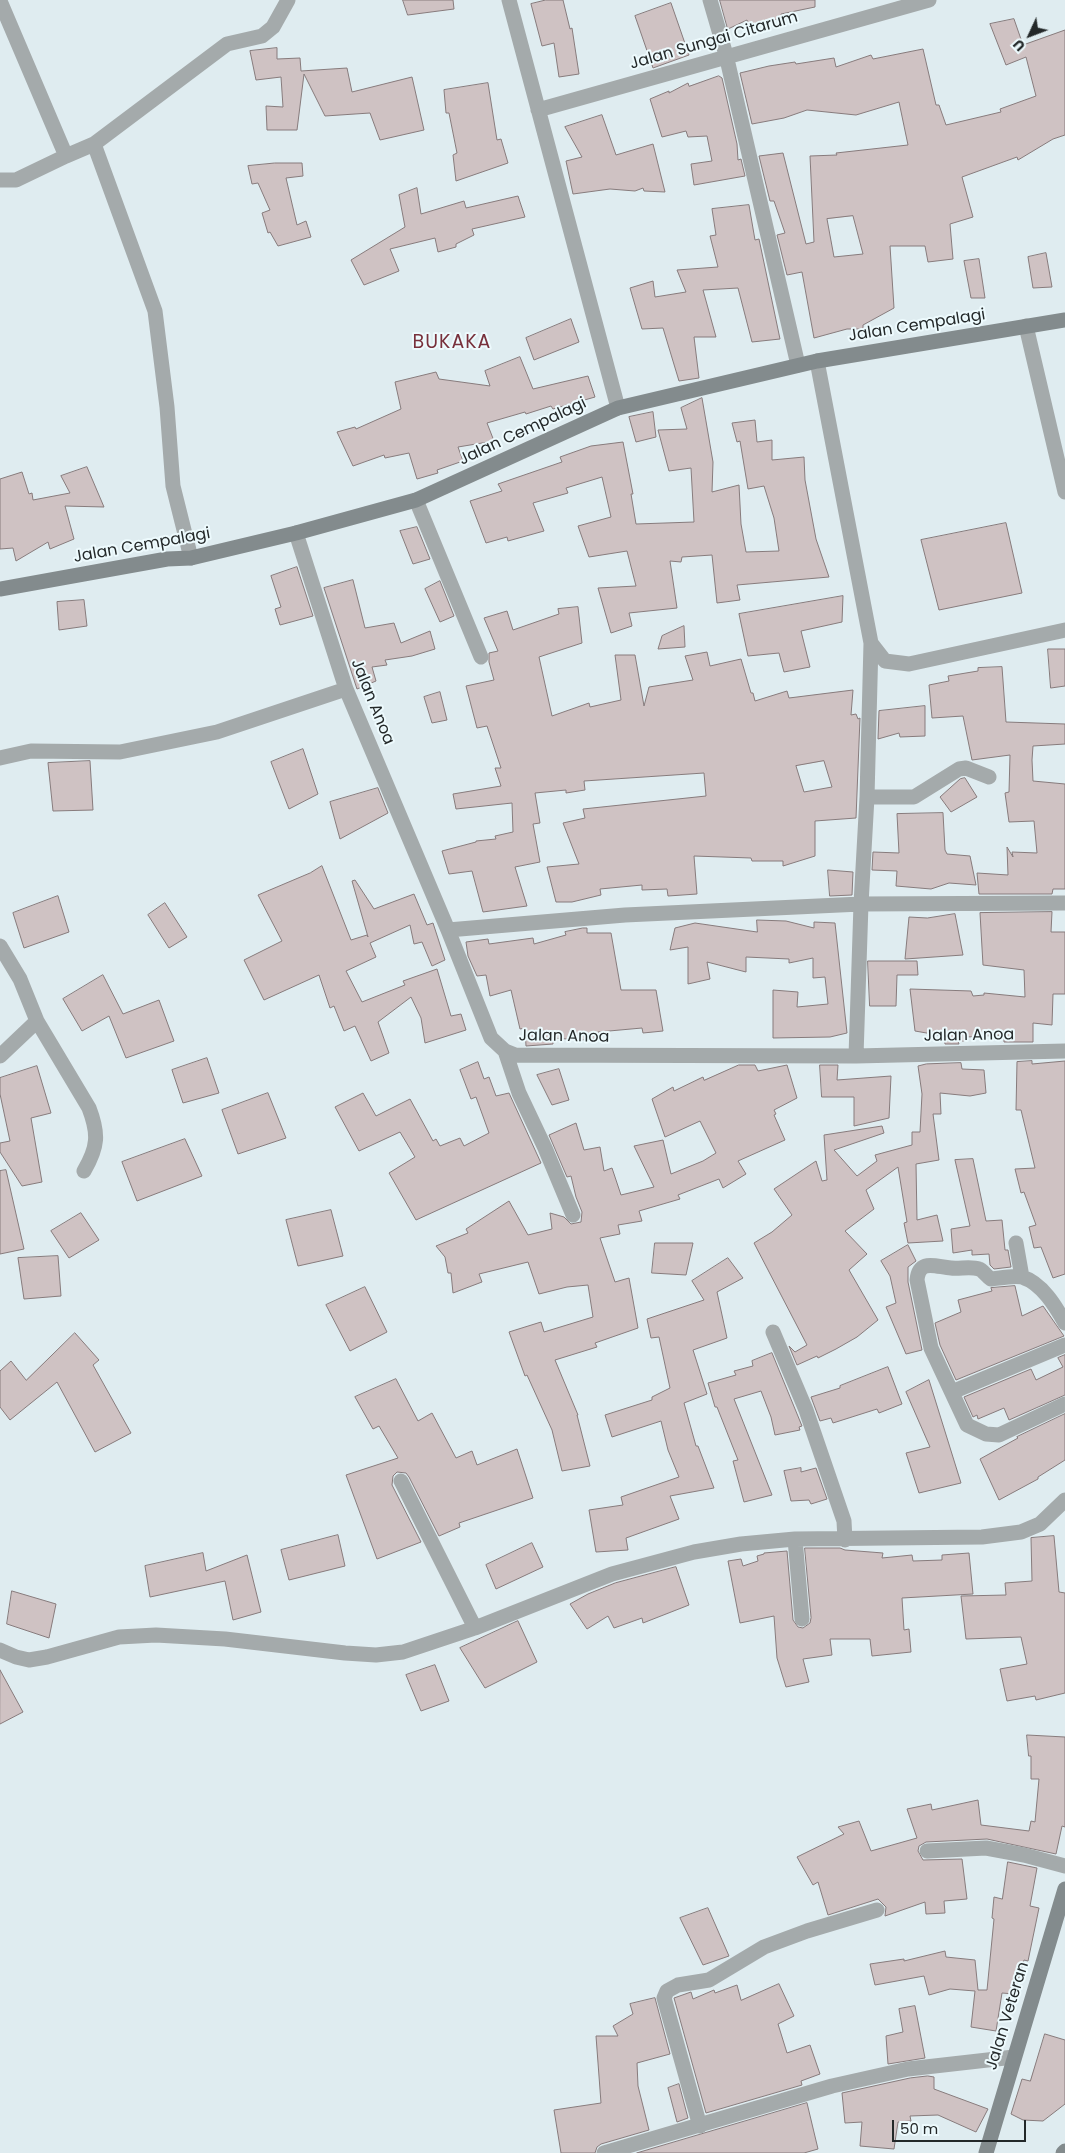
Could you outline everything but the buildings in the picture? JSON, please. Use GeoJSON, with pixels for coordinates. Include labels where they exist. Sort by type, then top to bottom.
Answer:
{"type":"FeatureCollection","features":[{"type":"Feature","properties":{"kind":"street"},"geometry":{"type":"LineString","coordinates":[[0,180],[16,180],[94,144],[227,44],[262,36],[273,27],[288,0]]}},
{"type":"Feature","properties":{"kind":"street"},"geometry":{"type":"LineString","coordinates":[[509,0],[618,408]]}},
{"type":"Feature","properties":{"kind":"street"},"geometry":{"type":"LineString","coordinates":[[710,0],[726,55],[798,365]]}},
{"type":"Feature","properties":{"kind":"street","name":"Jalan Sungai Citarum"},"geometry":{"type":"LineString","coordinates":[[538,110],[726,55],[929,0]]}},
{"type":"Feature","properties":{"kind":"street"},"geometry":{"type":"LineString","coordinates":[[0,1],[66,156]]}},
{"type":"Feature","properties":{"kind":"street"},"geometry":{"type":"LineString","coordinates":[[94,144],[155,311],[168,407],[173,486],[191,558]]}},
{"type":"Feature","properties":{"kind":"street","name":"Jalan Cempalagi"},"geometry":{"type":"LineString","coordinates":[[0,589],[167,559],[191,558],[296,533],[416,500],[618,408],[817,361],[1065,320]]}},
{"type":"Feature","properties":{"kind":"street"},"geometry":{"type":"LineString","coordinates":[[1026,326],[1065,492]]}},
{"type":"Feature","properties":{"kind":"street"},"geometry":{"type":"LineString","coordinates":[[817,361],[871,642],[867,797],[856,1056]]}},
{"type":"Feature","properties":{"kind":"street"},"geometry":{"type":"LineString","coordinates":[[416,500],[481,657]]}},
{"type":"Feature","properties":{"kind":"street","name":"Jalan Anoa"},"geometry":{"type":"LineString","coordinates":[[296,533],[346,689],[448,930],[490,1038],[505,1051],[515,1055],[856,1056],[1065,1051]]}},
{"type":"Feature","properties":{"kind":"street"},"geometry":{"type":"LineString","coordinates":[[871,642],[885,661],[909,664],[1065,630]]}},
{"type":"Feature","properties":{"kind":"street"},"geometry":{"type":"LineString","coordinates":[[0,758],[31,751],[120,752],[217,732],[346,689]]}},
{"type":"Feature","properties":{"kind":"street"},"geometry":{"type":"LineString","coordinates":[[867,797],[914,797],[959,769],[966,768],[989,776]]}},
{"type":"Feature","properties":{"kind":"street"},"geometry":{"type":"LineString","coordinates":[[448,930],[625,915],[861,904],[1065,903]]}},
{"type":"Feature","properties":{"kind":"street"},"geometry":{"type":"LineString","coordinates":[[0,946],[20,979],[37,1022],[89,1108],[95,1123],[97,1145],[84,1171]]}},
{"type":"Feature","properties":{"kind":"street"},"geometry":{"type":"LineString","coordinates":[[0,1056],[37,1022]]}},
{"type":"Feature","properties":{"kind":"street"},"geometry":{"type":"LineString","coordinates":[[505,1051],[519,1093],[545,1148],[573,1215]]}},
{"type":"Feature","properties":{"kind":"street"},"geometry":{"type":"LineString","coordinates":[[1016,1243],[1022,1277]]}},
{"type":"Feature","properties":{"kind":"street"},"geometry":{"type":"LineString","coordinates":[[1065,1323],[1053,1304],[1035,1285],[1022,1277],[991,1279],[979,1269],[928,1265],[918,1271],[917,1280],[931,1348],[967,1425],[986,1434],[999,1435],[1065,1404]]}},
{"type":"Feature","properties":{"kind":"street"},"geometry":{"type":"LineString","coordinates":[[773,1332],[806,1410],[845,1531]]}},
{"type":"Feature","properties":{"kind":"street"},"geometry":{"type":"LineString","coordinates":[[952,1392],[1065,1345]]}},
{"type":"Feature","properties":{"kind":"street"},"geometry":{"type":"LineString","coordinates":[[401,1481],[475,1628]]}},
{"type":"Feature","properties":{"kind":"street"},"geometry":{"type":"LineString","coordinates":[[0,1650],[29,1660],[47,1657],[119,1637],[156,1635],[225,1638],[344,1653],[376,1655],[403,1652],[475,1628],[612,1574],[694,1552],[845,1531],[982,1537],[1021,1532],[1040,1524],[1065,1500]]}},
{"type":"Feature","properties":{"kind":"street"},"geometry":{"type":"LineString","coordinates":[[795,1539],[802,1619]]}},
{"type":"Feature","properties":{"kind":"street"},"geometry":{"type":"LineString","coordinates":[[927,1850],[986,1848],[1024,1855],[1065,1866]]}},
{"type":"Feature","properties":{"kind":"street","name":"Jalan Veteran"},"geometry":{"type":"LineString","coordinates":[[986,2153],[1065,1889]]}},
{"type":"Feature","properties":{"kind":"street"},"geometry":{"type":"LineString","coordinates":[[700,2126],[664,1998],[667,1991],[678,1985],[709,1980],[764,1947],[807,1931],[877,1910]]}},
{"type":"Feature","properties":{"kind":"street"},"geometry":{"type":"LineString","coordinates":[[604,2153],[832,2086],[908,2068],[1014,2057]]}},
{"type":"Feature","properties":{"kind":"district","name":"BUKAKA"},"geometry":{"type":"Point","coordinates":[452,343]}}]}
